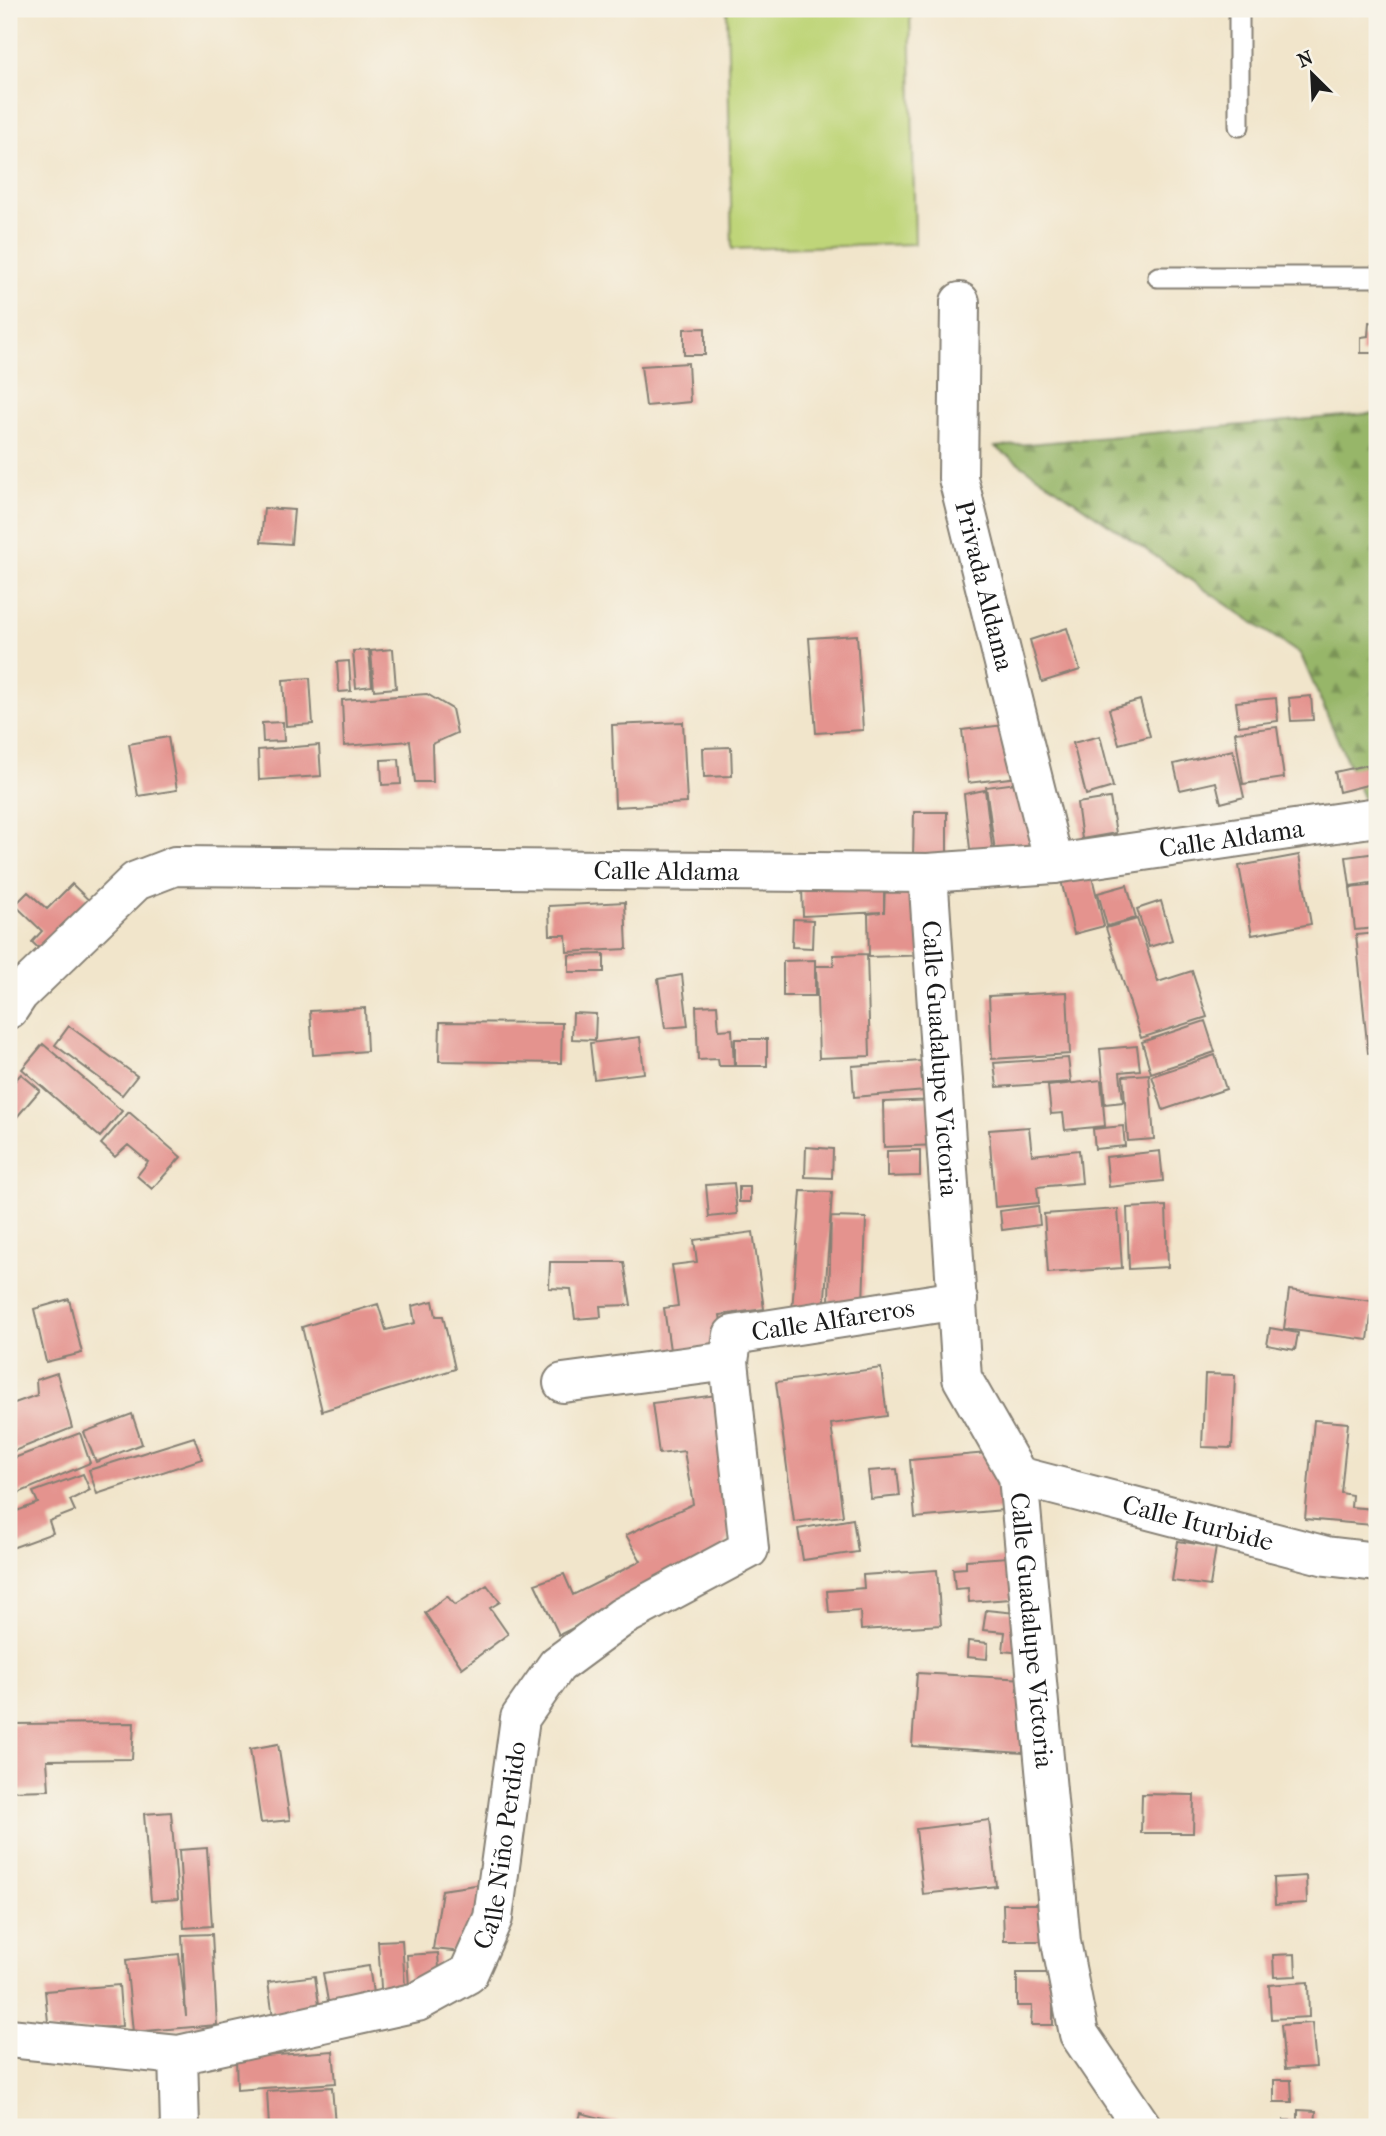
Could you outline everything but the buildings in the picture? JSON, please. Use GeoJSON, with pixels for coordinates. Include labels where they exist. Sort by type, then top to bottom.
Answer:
{"type":"FeatureCollection","features":[{"type":"Feature","properties":{"kind":"street","name":"Privada Aldama"},"geometry":{"type":"LineString","coordinates":[[960,302],[958,478],[1054,864]]}},
{"type":"Feature","properties":{"kind":"street","name":"Calle Aldama"},"geometry":{"type":"LineString","coordinates":[[12,997],[136,881],[175,866],[928,873],[1054,864],[1377,817]]}},
{"type":"Feature","properties":{"kind":"street","name":"Calle Guadalupe Victoria"},"geometry":{"type":"LineString","coordinates":[[928,873],[962,1378],[1018,1476],[1061,1942],[1079,2034],[1142,2127]]}},
{"type":"Feature","properties":{"kind":"street","name":"Calle Alfareros"},"geometry":{"type":"LineString","coordinates":[[564,1383],[729,1362],[733,1335],[958,1300]]}},
{"type":"Feature","properties":{"kind":"street","name":"Calle Niño Perdido"},"geometry":{"type":"LineString","coordinates":[[9,2038],[178,2055],[417,2002],[468,1974],[493,1918],[520,1718],[557,1665],[622,1617],[748,1549],[729,1362]]}},
{"type":"Feature","properties":{"kind":"street","name":"Calle Iturbide"},"geometry":{"type":"LineString","coordinates":[[1018,1476],[1326,1556],[1377,1562]]}},
{"type":"Feature","properties":{"kind":"street"},"geometry":{"type":"LineString","coordinates":[[178,2055],[180,2127]]}},
{"type":"Feature","properties":{"kind":"lane"},"geometry":{"type":"LineString","coordinates":[[1239,9],[1239,126]]}},
{"type":"Feature","properties":{"kind":"lane"},"geometry":{"type":"LineString","coordinates":[[1158,277],[1377,277]]}},
{"type":"Feature","properties":{"kind":"green space"},"geometry":{"type":"Polygon","coordinates":[[[727,9],[910,9],[915,244],[732,249],[727,9]]]}},
{"type":"Feature","properties":{"kind":"green space"},"geometry":{"type":"Polygon","coordinates":[[[1377,413],[1377,808],[1368,809],[1301,655],[995,447],[1377,413]]]}}]}
